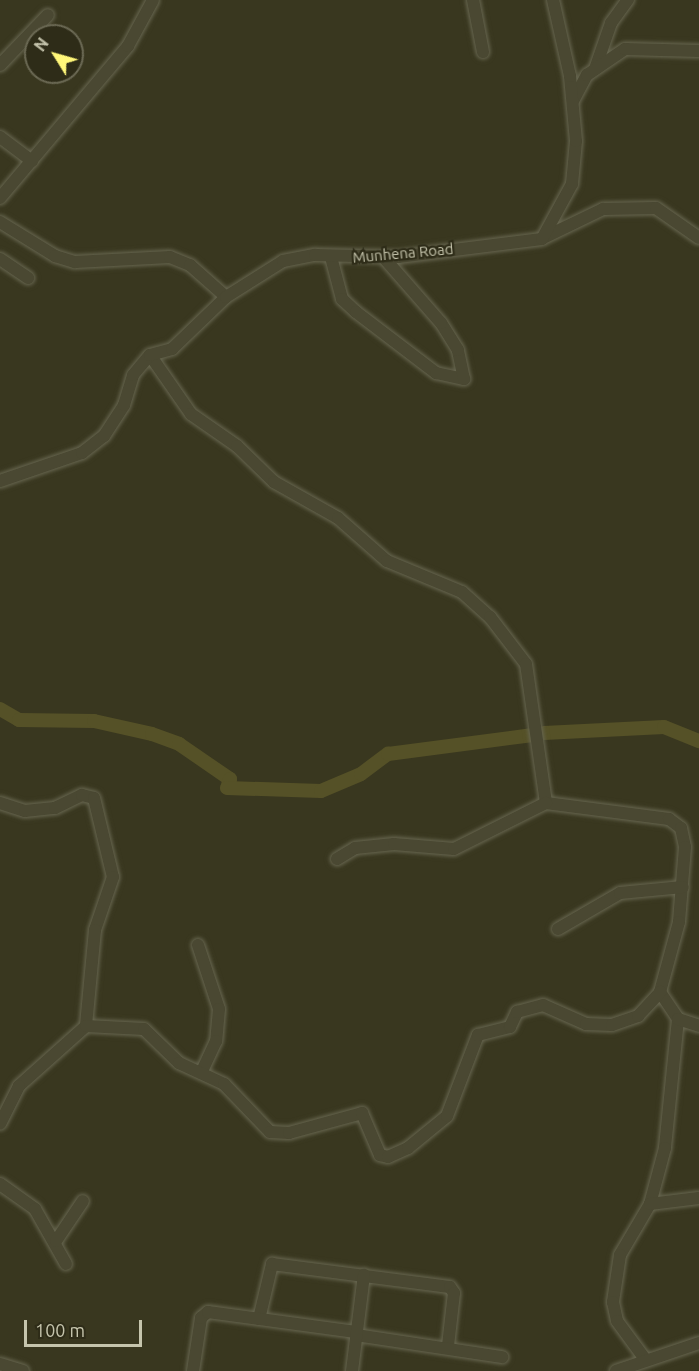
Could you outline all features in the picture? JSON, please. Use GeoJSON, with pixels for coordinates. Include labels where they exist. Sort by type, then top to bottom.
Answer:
{"type":"FeatureCollection","features":[{"type":"Feature","properties":{"kind":"street"},"geometry":{"type":"LineString","coordinates":[[0,198],[128,46],[153,0]]}},
{"type":"Feature","properties":{"kind":"street"},"geometry":{"type":"LineString","coordinates":[[474,0],[483,52]]}},
{"type":"Feature","properties":{"kind":"street"},"geometry":{"type":"LineString","coordinates":[[542,239],[572,184],[572,102],[553,0]]}},
{"type":"Feature","properties":{"kind":"street"},"geometry":{"type":"LineString","coordinates":[[572,102],[595,69],[611,22],[628,0]]}},
{"type":"Feature","properties":{"kind":"street"},"geometry":{"type":"LineString","coordinates":[[0,65],[48,15]]}},
{"type":"Feature","properties":{"kind":"street"},"geometry":{"type":"LineString","coordinates":[[595,69],[625,49],[699,51]]}},
{"type":"Feature","properties":{"kind":"street"},"geometry":{"type":"LineString","coordinates":[[0,137],[32,161]]}},
{"type":"Feature","properties":{"kind":"street","name":"Munhena Road"},"geometry":{"type":"LineString","coordinates":[[150,355],[172,349],[226,297],[283,261],[331,257],[384,258],[542,239],[603,209],[656,208],[699,238]]}},
{"type":"Feature","properties":{"kind":"street"},"geometry":{"type":"LineString","coordinates":[[0,222],[55,256],[75,262],[170,257],[190,265],[226,297]]}},
{"type":"Feature","properties":{"kind":"street"},"geometry":{"type":"LineString","coordinates":[[331,257],[342,299],[356,312],[436,373],[464,379],[458,350],[441,323],[384,258]]}},
{"type":"Feature","properties":{"kind":"street"},"geometry":{"type":"LineString","coordinates":[[0,259],[28,278]]}},
{"type":"Feature","properties":{"kind":"street"},"geometry":{"type":"LineString","coordinates":[[0,482],[82,453],[105,436],[124,405],[133,375],[150,355],[191,414],[237,446],[274,482],[338,518],[387,561],[462,592],[490,617],[526,664],[546,803]]}},
{"type":"Feature","properties":{"kind":"street"},"geometry":{"type":"LineString","coordinates":[[0,803],[25,811],[55,808],[82,795],[94,798],[113,877],[95,930],[86,1026],[19,1086],[0,1124]]}},
{"type":"Feature","properties":{"kind":"street"},"geometry":{"type":"LineString","coordinates":[[86,1026],[144,1029],[179,1063],[224,1084],[270,1132],[289,1133],[362,1113],[380,1155],[388,1157],[408,1148],[447,1116],[477,1035],[510,1027],[517,1012],[543,1005],[586,1024],[612,1025],[638,1016],[660,992],[672,962],[683,887],[681,828],[669,819],[546,803],[454,849],[394,844],[355,848],[337,859]]}},
{"type":"Feature","properties":{"kind":"street"},"geometry":{"type":"LineString","coordinates":[[558,929],[620,893],[683,887]]}},
{"type":"Feature","properties":{"kind":"street"},"geometry":{"type":"LineString","coordinates":[[198,945],[219,1009],[216,1041],[201,1074]]}},
{"type":"Feature","properties":{"kind":"street"},"geometry":{"type":"LineString","coordinates":[[660,992],[678,1019],[699,1026]]}},
{"type":"Feature","properties":{"kind":"street"},"geometry":{"type":"LineString","coordinates":[[645,1359],[617,1320],[613,1302],[620,1255],[650,1204],[665,1148],[678,1019]]}},
{"type":"Feature","properties":{"kind":"street"},"geometry":{"type":"LineString","coordinates":[[0,1184],[36,1209],[56,1241],[66,1264]]}},
{"type":"Feature","properties":{"kind":"street"},"geometry":{"type":"LineString","coordinates":[[650,1204],[699,1198]]}},
{"type":"Feature","properties":{"kind":"street"},"geometry":{"type":"LineString","coordinates":[[56,1241],[82,1201]]}},
{"type":"Feature","properties":{"kind":"street"},"geometry":{"type":"LineString","coordinates":[[259,1319],[272,1264],[450,1287],[454,1293],[448,1346]]}},
{"type":"Feature","properties":{"kind":"street"},"geometry":{"type":"LineString","coordinates":[[352,1371],[364,1275]]}},
{"type":"Feature","properties":{"kind":"street"},"geometry":{"type":"LineString","coordinates":[[193,1371],[201,1318],[208,1312],[448,1346],[502,1357]]}},
{"type":"Feature","properties":{"kind":"street"},"geometry":{"type":"LineString","coordinates":[[620,1370],[645,1359],[699,1343]]}},
{"type":"Feature","properties":{"kind":"street"},"geometry":{"type":"LineString","coordinates":[[2,1367],[23,1371]]}},
{"type":"Feature","properties":{"kind":"waterway"},"geometry":{"type":"LineString","coordinates":[[0,709],[19,720],[94,721],[152,734],[179,744],[230,779],[227,788],[321,791],[361,774],[388,754],[533,735]]}},
{"type":"Feature","properties":{"kind":"waterway"},"geometry":{"type":"LineString","coordinates":[[544,733],[664,727],[699,741]]}}]}
